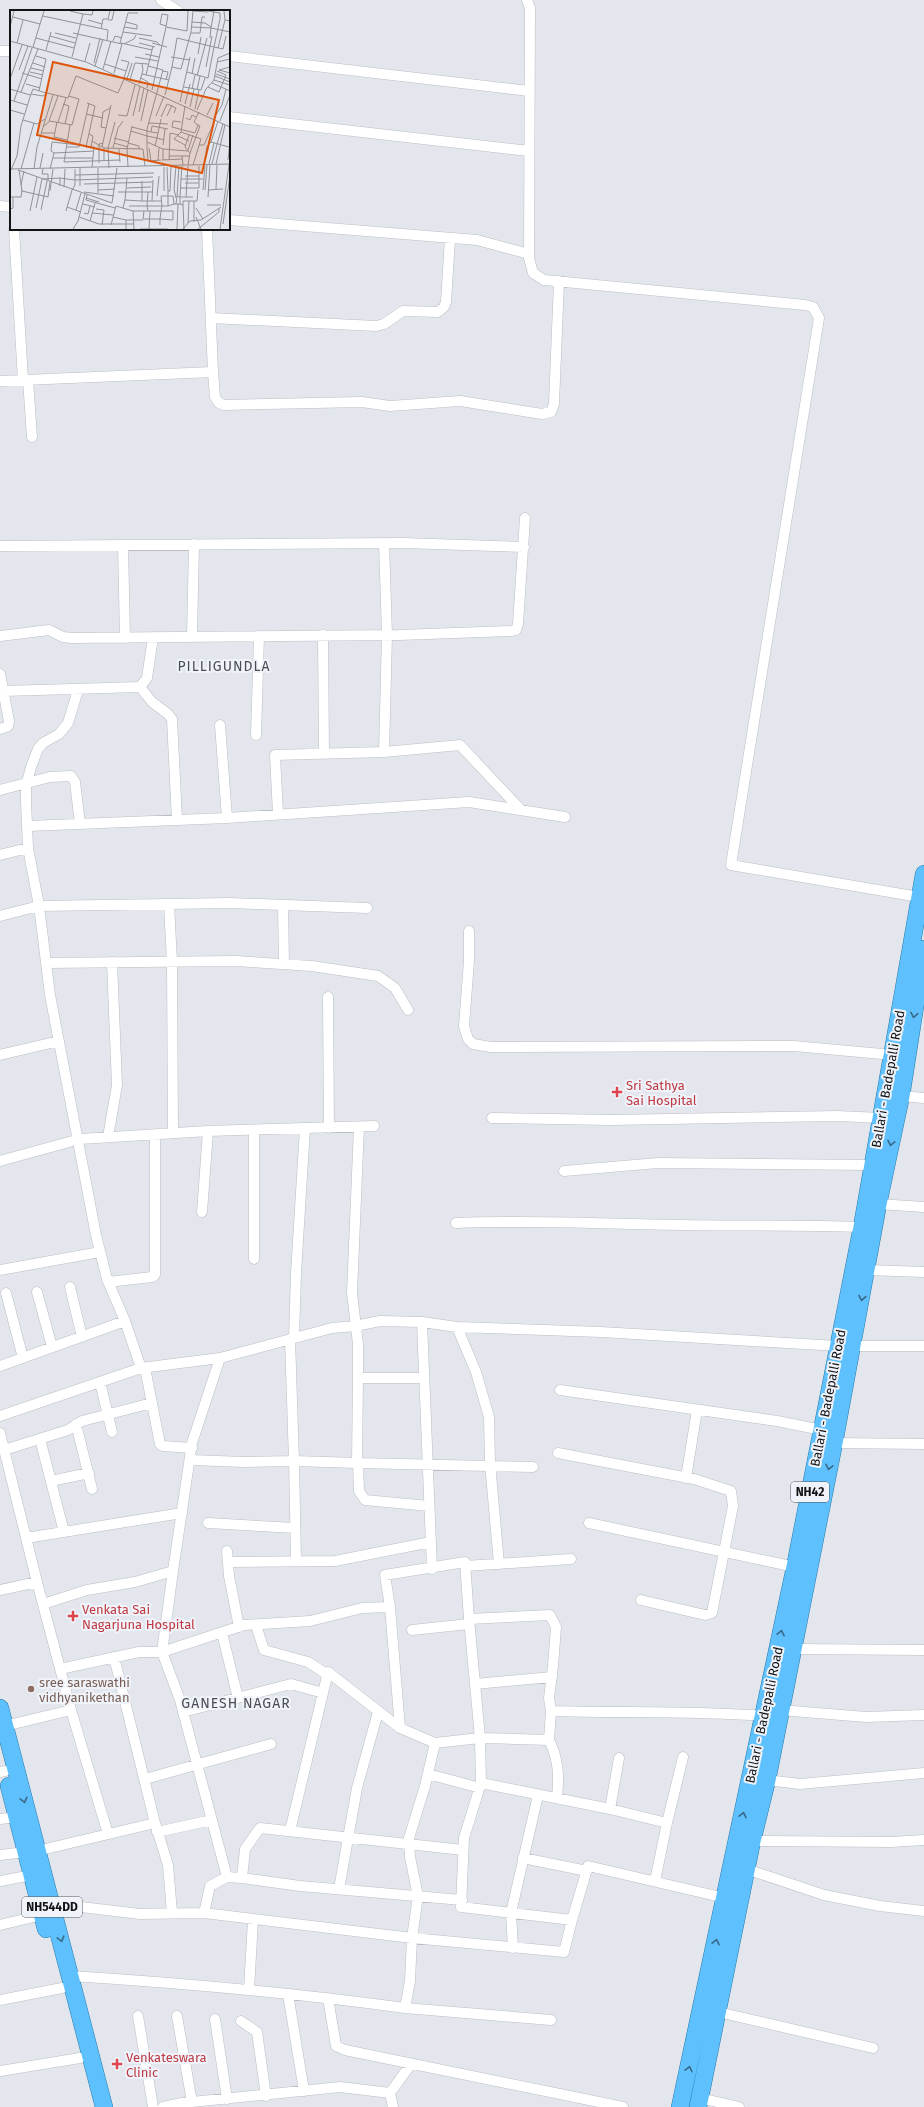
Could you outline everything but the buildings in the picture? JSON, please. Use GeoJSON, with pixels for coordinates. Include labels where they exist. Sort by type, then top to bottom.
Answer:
{"type":"FeatureCollection","features":[{"type":"Feature","properties":{"kind":"highway","name":"Ballari - Badepalli Road"},"geometry":{"type":"LineString","coordinates":[[690,2104],[718,2012],[746,1869],[767,1780],[834,1443],[845,1346],[862,1227],[924,874]]}},
{"type":"Feature","properties":{"kind":"highway","name":"Ballari - Badepalli Road"},"geometry":{"type":"LineString","coordinates":[[690,2104],[725,1898],[795,1567],[822,1430],[867,1270],[878,1204],[901,1096],[922,978],[924,949]]}},
{"type":"Feature","properties":{"kind":"highway","name":"NH544DD"},"geometry":{"type":"LineString","coordinates":[[0,1708],[2,1726],[48,1914],[66,1982],[104,2107]]}},
{"type":"Feature","properties":{"kind":"highway","name":"NH544DD"},"geometry":{"type":"LineString","coordinates":[[0,1752],[2,1771],[17,1817],[32,1851],[32,1876],[48,1914]]}},
{"type":"Feature","properties":{"kind":"highway","name":"NH544DD"},"geometry":{"type":"LineString","coordinates":[[66,1982],[80,2058],[93,2107]]}},
{"type":"Feature","properties":{"kind":"street"},"geometry":{"type":"LineString","coordinates":[[161,0],[176,10]]}},
{"type":"Feature","properties":{"kind":"street"},"geometry":{"type":"LineString","coordinates":[[527,0],[530,8],[529,254],[530,266],[533,273],[544,280],[805,305],[813,307],[817,312],[819,326],[731,865],[919,897]]}},
{"type":"Feature","properties":{"kind":"street"},"geometry":{"type":"LineString","coordinates":[[230,56],[529,91]]}},
{"type":"Feature","properties":{"kind":"street"},"geometry":{"type":"LineString","coordinates":[[230,117],[529,151]]}},
{"type":"Feature","properties":{"kind":"street"},"geometry":{"type":"LineString","coordinates":[[0,206],[10,207]]}},
{"type":"Feature","properties":{"kind":"street"},"geometry":{"type":"LineString","coordinates":[[230,220],[484,241],[529,254]]}},
{"type":"Feature","properties":{"kind":"street"},"geometry":{"type":"LineString","coordinates":[[14,230],[32,437]]}},
{"type":"Feature","properties":{"kind":"street"},"geometry":{"type":"LineString","coordinates":[[207,230],[215,397],[219,403],[224,405],[362,402],[390,406],[460,402],[542,414],[551,412],[554,404],[559,282]]}},
{"type":"Feature","properties":{"kind":"street"},"geometry":{"type":"LineString","coordinates":[[211,318],[376,326],[388,322],[403,311],[438,312],[444,307],[446,302],[450,238]]}},
{"type":"Feature","properties":{"kind":"street"},"geometry":{"type":"LineString","coordinates":[[0,381],[213,372]]}},
{"type":"Feature","properties":{"kind":"street"},"geometry":{"type":"LineString","coordinates":[[0,636],[49,630],[66,638],[125,638],[387,635],[516,630],[518,624],[526,518]]}},
{"type":"Feature","properties":{"kind":"street"},"geometry":{"type":"LineString","coordinates":[[0,546],[384,543],[524,548]]}},
{"type":"Feature","properties":{"kind":"street"},"geometry":{"type":"LineString","coordinates":[[384,543],[387,635],[384,752]]}},
{"type":"Feature","properties":{"kind":"street"},"geometry":{"type":"LineString","coordinates":[[192,637],[194,544]]}},
{"type":"Feature","properties":{"kind":"street"},"geometry":{"type":"LineString","coordinates":[[123,545],[125,638]]}},
{"type":"Feature","properties":{"kind":"street"},"geometry":{"type":"LineString","coordinates":[[323,635],[324,754]]}},
{"type":"Feature","properties":{"kind":"street"},"geometry":{"type":"LineString","coordinates":[[256,736],[259,636]]}},
{"type":"Feature","properties":{"kind":"street"},"geometry":{"type":"LineString","coordinates":[[4,691],[140,687],[147,678],[153,637]]}},
{"type":"Feature","properties":{"kind":"street"},"geometry":{"type":"LineString","coordinates":[[0,674],[9,721],[8,726],[0,729]]}},
{"type":"Feature","properties":{"kind":"street"},"geometry":{"type":"LineString","coordinates":[[140,687],[152,702],[168,714],[172,719],[177,820]]}},
{"type":"Feature","properties":{"kind":"street"},"geometry":{"type":"LineString","coordinates":[[78,690],[68,723],[59,734],[43,743],[38,749],[27,782],[26,801],[28,848],[39,906],[46,963],[59,1041],[100,1252],[108,1282],[143,1368],[161,1445],[192,1448]]}},
{"type":"Feature","properties":{"kind":"street"},"geometry":{"type":"LineString","coordinates":[[220,725],[227,818]]}},
{"type":"Feature","properties":{"kind":"street"},"geometry":{"type":"LineString","coordinates":[[278,814],[275,755],[384,752],[460,745],[521,810]]}},
{"type":"Feature","properties":{"kind":"street"},"geometry":{"type":"LineString","coordinates":[[0,790],[55,776],[73,778],[80,824]]}},
{"type":"Feature","properties":{"kind":"street"},"geometry":{"type":"LineString","coordinates":[[28,826],[227,818],[469,802],[565,816]]}},
{"type":"Feature","properties":{"kind":"street"},"geometry":{"type":"LineString","coordinates":[[0,855],[28,848]]}},
{"type":"Feature","properties":{"kind":"street"},"geometry":{"type":"LineString","coordinates":[[169,904],[172,962],[173,1134]]}},
{"type":"Feature","properties":{"kind":"street"},"geometry":{"type":"LineString","coordinates":[[0,916],[39,906],[169,904],[283,905],[367,908]]}},
{"type":"Feature","properties":{"kind":"street"},"geometry":{"type":"LineString","coordinates":[[283,905],[284,964]]}},
{"type":"Feature","properties":{"kind":"street"},"geometry":{"type":"LineString","coordinates":[[469,932],[470,961],[464,1026],[468,1039],[473,1044],[491,1048],[794,1046],[893,1055]]}},
{"type":"Feature","properties":{"kind":"street"},"geometry":{"type":"LineString","coordinates":[[46,963],[236,961],[312,966],[378,976],[395,988],[408,1010]]}},
{"type":"Feature","properties":{"kind":"street"},"geometry":{"type":"LineString","coordinates":[[108,1137],[117,1085],[112,962]]}},
{"type":"Feature","properties":{"kind":"street"},"geometry":{"type":"LineString","coordinates":[[328,996],[329,1128]]}},
{"type":"Feature","properties":{"kind":"street"},"geometry":{"type":"LineString","coordinates":[[0,1055],[59,1041]]}},
{"type":"Feature","properties":{"kind":"street"},"geometry":{"type":"LineString","coordinates":[[901,1096],[924,1098]]}},
{"type":"Feature","properties":{"kind":"street"},"geometry":{"type":"LineString","coordinates":[[492,1118],[612,1120],[837,1116],[881,1118]]}},
{"type":"Feature","properties":{"kind":"street"},"geometry":{"type":"LineString","coordinates":[[0,1161],[78,1140],[108,1137],[208,1131],[374,1126]]}},
{"type":"Feature","properties":{"kind":"street"},"geometry":{"type":"LineString","coordinates":[[359,1127],[352,1293],[358,1344],[359,1491],[365,1500],[429,1506]]}},
{"type":"Feature","properties":{"kind":"street"},"geometry":{"type":"LineString","coordinates":[[296,1561],[292,1338],[305,1128]]}},
{"type":"Feature","properties":{"kind":"street"},"geometry":{"type":"LineString","coordinates":[[254,1130],[254,1260]]}},
{"type":"Feature","properties":{"kind":"street"},"geometry":{"type":"LineString","coordinates":[[202,1212],[208,1131]]}},
{"type":"Feature","properties":{"kind":"street"},"geometry":{"type":"LineString","coordinates":[[108,1282],[152,1277],[154,1275],[155,1134]]}},
{"type":"Feature","properties":{"kind":"street"},"geometry":{"type":"LineString","coordinates":[[564,1171],[658,1163],[873,1165]]}},
{"type":"Feature","properties":{"kind":"street"},"geometry":{"type":"LineString","coordinates":[[878,1204],[924,1207]]}},
{"type":"Feature","properties":{"kind":"street"},"geometry":{"type":"LineString","coordinates":[[456,1223],[514,1220],[680,1225],[785,1224],[862,1227]]}},
{"type":"Feature","properties":{"kind":"street"},"geometry":{"type":"LineString","coordinates":[[0,1270],[100,1252]]}},
{"type":"Feature","properties":{"kind":"street"},"geometry":{"type":"LineString","coordinates":[[867,1270],[924,1272]]}},
{"type":"Feature","properties":{"kind":"street"},"geometry":{"type":"LineString","coordinates":[[70,1287],[82,1336]]}},
{"type":"Feature","properties":{"kind":"street"},"geometry":{"type":"LineString","coordinates":[[37,1292],[52,1347]]}},
{"type":"Feature","properties":{"kind":"street"},"geometry":{"type":"LineString","coordinates":[[6,1294],[23,1358]]}},
{"type":"Feature","properties":{"kind":"street"},"geometry":{"type":"LineString","coordinates":[[0,1416],[143,1368],[220,1358],[332,1328],[355,1326],[380,1320],[422,1322],[457,1327],[601,1332],[845,1346],[924,1346]]}},
{"type":"Feature","properties":{"kind":"street"},"geometry":{"type":"LineString","coordinates":[[0,1366],[125,1321]]}},
{"type":"Feature","properties":{"kind":"street"},"geometry":{"type":"LineString","coordinates":[[422,1322],[432,1569]]}},
{"type":"Feature","properties":{"kind":"street"},"geometry":{"type":"LineString","coordinates":[[457,1327],[476,1372],[489,1417],[490,1465],[499,1564]]}},
{"type":"Feature","properties":{"kind":"street"},"geometry":{"type":"LineString","coordinates":[[220,1358],[192,1448],[162,1652],[183,1712],[227,1877]]}},
{"type":"Feature","properties":{"kind":"street"},"geometry":{"type":"LineString","coordinates":[[358,1378],[424,1378]]}},
{"type":"Feature","properties":{"kind":"street"},"geometry":{"type":"LineString","coordinates":[[100,1382],[112,1432]]}},
{"type":"Feature","properties":{"kind":"street"},"geometry":{"type":"LineString","coordinates":[[560,1390],[777,1421],[822,1430]]}},
{"type":"Feature","properties":{"kind":"street"},"geometry":{"type":"LineString","coordinates":[[4,1450],[68,1430],[76,1424],[152,1403]]}},
{"type":"Feature","properties":{"kind":"street"},"geometry":{"type":"LineString","coordinates":[[686,1478],[697,1410]]}},
{"type":"Feature","properties":{"kind":"street"},"geometry":{"type":"LineString","coordinates":[[76,1424],[92,1489]]}},
{"type":"Feature","properties":{"kind":"street"},"geometry":{"type":"LineString","coordinates":[[0,1433],[70,1710],[108,1834]]}},
{"type":"Feature","properties":{"kind":"street"},"geometry":{"type":"LineString","coordinates":[[40,1439],[64,1532]]}},
{"type":"Feature","properties":{"kind":"street"},"geometry":{"type":"LineString","coordinates":[[834,1443],[924,1444]]}},
{"type":"Feature","properties":{"kind":"street"},"geometry":{"type":"LineString","coordinates":[[558,1453],[686,1478],[731,1491],[733,1502],[713,1611],[711,1614],[641,1600]]}},
{"type":"Feature","properties":{"kind":"street"},"geometry":{"type":"LineString","coordinates":[[190,1460],[533,1467]]}},
{"type":"Feature","properties":{"kind":"street"},"geometry":{"type":"LineString","coordinates":[[51,1481],[89,1474]]}},
{"type":"Feature","properties":{"kind":"street"},"geometry":{"type":"LineString","coordinates":[[26,1538],[182,1513]]}},
{"type":"Feature","properties":{"kind":"street"},"geometry":{"type":"LineString","coordinates":[[208,1523],[295,1528]]}},
{"type":"Feature","properties":{"kind":"street"},"geometry":{"type":"LineString","coordinates":[[589,1523],[795,1567]]}},
{"type":"Feature","properties":{"kind":"street"},"geometry":{"type":"LineString","coordinates":[[228,1562],[335,1561],[431,1542]]}},
{"type":"Feature","properties":{"kind":"street"},"geometry":{"type":"LineString","coordinates":[[228,1551],[228,1562],[239,1627]]}},
{"type":"Feature","properties":{"kind":"street"},"geometry":{"type":"LineString","coordinates":[[465,1566],[571,1559]]}},
{"type":"Feature","properties":{"kind":"street"},"geometry":{"type":"LineString","coordinates":[[400,1728],[390,1607],[385,1575],[432,1569],[465,1562],[480,1738],[481,1785],[464,1838],[461,1907],[572,1920]]}},
{"type":"Feature","properties":{"kind":"street"},"geometry":{"type":"LineString","coordinates":[[43,1604],[87,1590],[135,1582],[174,1571]]}},
{"type":"Feature","properties":{"kind":"street"},"geometry":{"type":"LineString","coordinates":[[0,1590],[37,1582]]}},
{"type":"Feature","properties":{"kind":"street"},"geometry":{"type":"LineString","coordinates":[[60,1669],[139,1652],[162,1652],[239,1627],[256,1624],[310,1620],[362,1608],[390,1607]]}},
{"type":"Feature","properties":{"kind":"street"},"geometry":{"type":"LineString","coordinates":[[412,1630],[469,1622],[550,1615],[556,1628],[549,1698],[551,1711],[549,1740],[555,1752],[558,1769],[557,1798]]}},
{"type":"Feature","properties":{"kind":"street"},"geometry":{"type":"LineString","coordinates":[[256,1624],[264,1650],[308,1662],[328,1676]]}},
{"type":"Feature","properties":{"kind":"street"},"geometry":{"type":"LineString","coordinates":[[222,1633],[238,1698]]}},
{"type":"Feature","properties":{"kind":"street"},"geometry":{"type":"LineString","coordinates":[[792,1649],[924,1650]]}},
{"type":"Feature","properties":{"kind":"street"},"geometry":{"type":"LineString","coordinates":[[114,1657],[156,1828],[168,1865],[172,1913]]}},
{"type":"Feature","properties":{"kind":"street"},"geometry":{"type":"LineString","coordinates":[[290,1831],[328,1672],[400,1728],[435,1743],[480,1738],[549,1740]]}},
{"type":"Feature","properties":{"kind":"street"},"geometry":{"type":"LineString","coordinates":[[475,1684],[552,1677]]}},
{"type":"Feature","properties":{"kind":"street"},"geometry":{"type":"LineString","coordinates":[[183,1712],[291,1684],[323,1693]]}},
{"type":"Feature","properties":{"kind":"street"},"geometry":{"type":"LineString","coordinates":[[2,1726],[70,1710]]}},
{"type":"Feature","properties":{"kind":"street"},"geometry":{"type":"LineString","coordinates":[[780,1710],[866,1717],[924,1715]]}},
{"type":"Feature","properties":{"kind":"street"},"geometry":{"type":"LineString","coordinates":[[551,1711],[622,1713],[703,1712],[764,1716]]}},
{"type":"Feature","properties":{"kind":"street"},"geometry":{"type":"LineString","coordinates":[[339,1889],[357,1788],[378,1712]]}},
{"type":"Feature","properties":{"kind":"street"},"geometry":{"type":"LineString","coordinates":[[406,2008],[410,1981],[412,1938],[418,1896],[410,1857],[409,1838],[428,1774],[435,1743]]}},
{"type":"Feature","properties":{"kind":"street"},"geometry":{"type":"LineString","coordinates":[[145,1780],[271,1744]]}},
{"type":"Feature","properties":{"kind":"street"},"geometry":{"type":"LineString","coordinates":[[655,1881],[683,1757]]}},
{"type":"Feature","properties":{"kind":"street"},"geometry":{"type":"LineString","coordinates":[[610,1809],[619,1758]]}},
{"type":"Feature","properties":{"kind":"street"},"geometry":{"type":"LineString","coordinates":[[767,1780],[800,1784],[924,1773]]}},
{"type":"Feature","properties":{"kind":"street"},"geometry":{"type":"LineString","coordinates":[[428,1774],[557,1798],[667,1823]]}},
{"type":"Feature","properties":{"kind":"street"},"geometry":{"type":"LineString","coordinates":[[513,1948],[511,1913],[538,1795]]}},
{"type":"Feature","properties":{"kind":"street"},"geometry":{"type":"LineString","coordinates":[[0,1819],[17,1817]]}},
{"type":"Feature","properties":{"kind":"street"},"geometry":{"type":"LineString","coordinates":[[0,1855],[32,1851],[108,1834],[212,1820]]}},
{"type":"Feature","properties":{"kind":"street"},"geometry":{"type":"LineString","coordinates":[[242,1878],[244,1849],[260,1828],[463,1850]]}},
{"type":"Feature","properties":{"kind":"street"},"geometry":{"type":"LineString","coordinates":[[752,1841],[891,1842],[924,1840]]}},
{"type":"Feature","properties":{"kind":"street"},"geometry":{"type":"LineString","coordinates":[[523,1858],[587,1871]]}},
{"type":"Feature","properties":{"kind":"street"},"geometry":{"type":"LineString","coordinates":[[0,1925],[81,1907],[140,1914],[204,1913],[412,1938],[564,1952],[588,1866],[725,1898]]}},
{"type":"Feature","properties":{"kind":"street"},"geometry":{"type":"LineString","coordinates":[[746,1869],[824,1895],[880,1906],[924,1911]]}},
{"type":"Feature","properties":{"kind":"street"},"geometry":{"type":"LineString","coordinates":[[0,1881],[32,1876]]}},
{"type":"Feature","properties":{"kind":"street"},"geometry":{"type":"LineString","coordinates":[[204,1913],[210,1886],[227,1877],[462,1900]]}},
{"type":"Feature","properties":{"kind":"street"},"geometry":{"type":"LineString","coordinates":[[249,1990],[253,1920]]}},
{"type":"Feature","properties":{"kind":"street"},"geometry":{"type":"LineString","coordinates":[[0,2000],[66,1982],[249,1990],[406,2008],[551,2020]]}},
{"type":"Feature","properties":{"kind":"street"},"geometry":{"type":"LineString","coordinates":[[288,1994],[304,2091]]}},
{"type":"Feature","properties":{"kind":"street"},"geometry":{"type":"LineString","coordinates":[[328,1998],[336,2046],[345,2050],[623,2107]]}},
{"type":"Feature","properties":{"kind":"street"},"geometry":{"type":"LineString","coordinates":[[718,2012],[873,2048]]}},
{"type":"Feature","properties":{"kind":"street"},"geometry":{"type":"LineString","coordinates":[[138,2016],[153,2107]]}},
{"type":"Feature","properties":{"kind":"street"},"geometry":{"type":"LineString","coordinates":[[177,2016],[192,2102]]}},
{"type":"Feature","properties":{"kind":"street"},"geometry":{"type":"LineString","coordinates":[[215,2019],[227,2099]]}},
{"type":"Feature","properties":{"kind":"street"},"geometry":{"type":"LineString","coordinates":[[241,2020],[257,2032],[266,2096]]}},
{"type":"Feature","properties":{"kind":"street"},"geometry":{"type":"LineString","coordinates":[[0,2071],[80,2058]]}},
{"type":"Feature","properties":{"kind":"street"},"geometry":{"type":"LineString","coordinates":[[393,2107],[390,2093],[411,2064]]}},
{"type":"Feature","properties":{"kind":"street"},"geometry":{"type":"LineString","coordinates":[[163,2107],[192,2102],[266,2096],[340,2087],[390,2093]]}},
{"type":"Feature","properties":{"kind":"street"},"geometry":{"type":"LineString","coordinates":[[690,2104],[738,2107]]}},
{"type":"Feature","properties":{"kind":"place","name":"Sri Sathya Sai Hospital"},"geometry":{"type":"Point","coordinates":[617,1092]}},
{"type":"Feature","properties":{"kind":"place","name":"Venkata Sai Nagarjuna Hospital"},"geometry":{"type":"Point","coordinates":[73,1616]}},
{"type":"Feature","properties":{"kind":"place","name":"sree saraswathi vidhyanikethan"},"geometry":{"type":"Point","coordinates":[31,1689]}},
{"type":"Feature","properties":{"kind":"place","name":"Venkateswara Clinic"},"geometry":{"type":"Point","coordinates":[117,2064]}},
{"type":"Feature","properties":{"kind":"district","name":"PILLIGUNDLA"},"geometry":{"type":"Point","coordinates":[224,666]}},
{"type":"Feature","properties":{"kind":"district","name":"GANESH NAGAR"},"geometry":{"type":"Point","coordinates":[236,1703]}}]}
